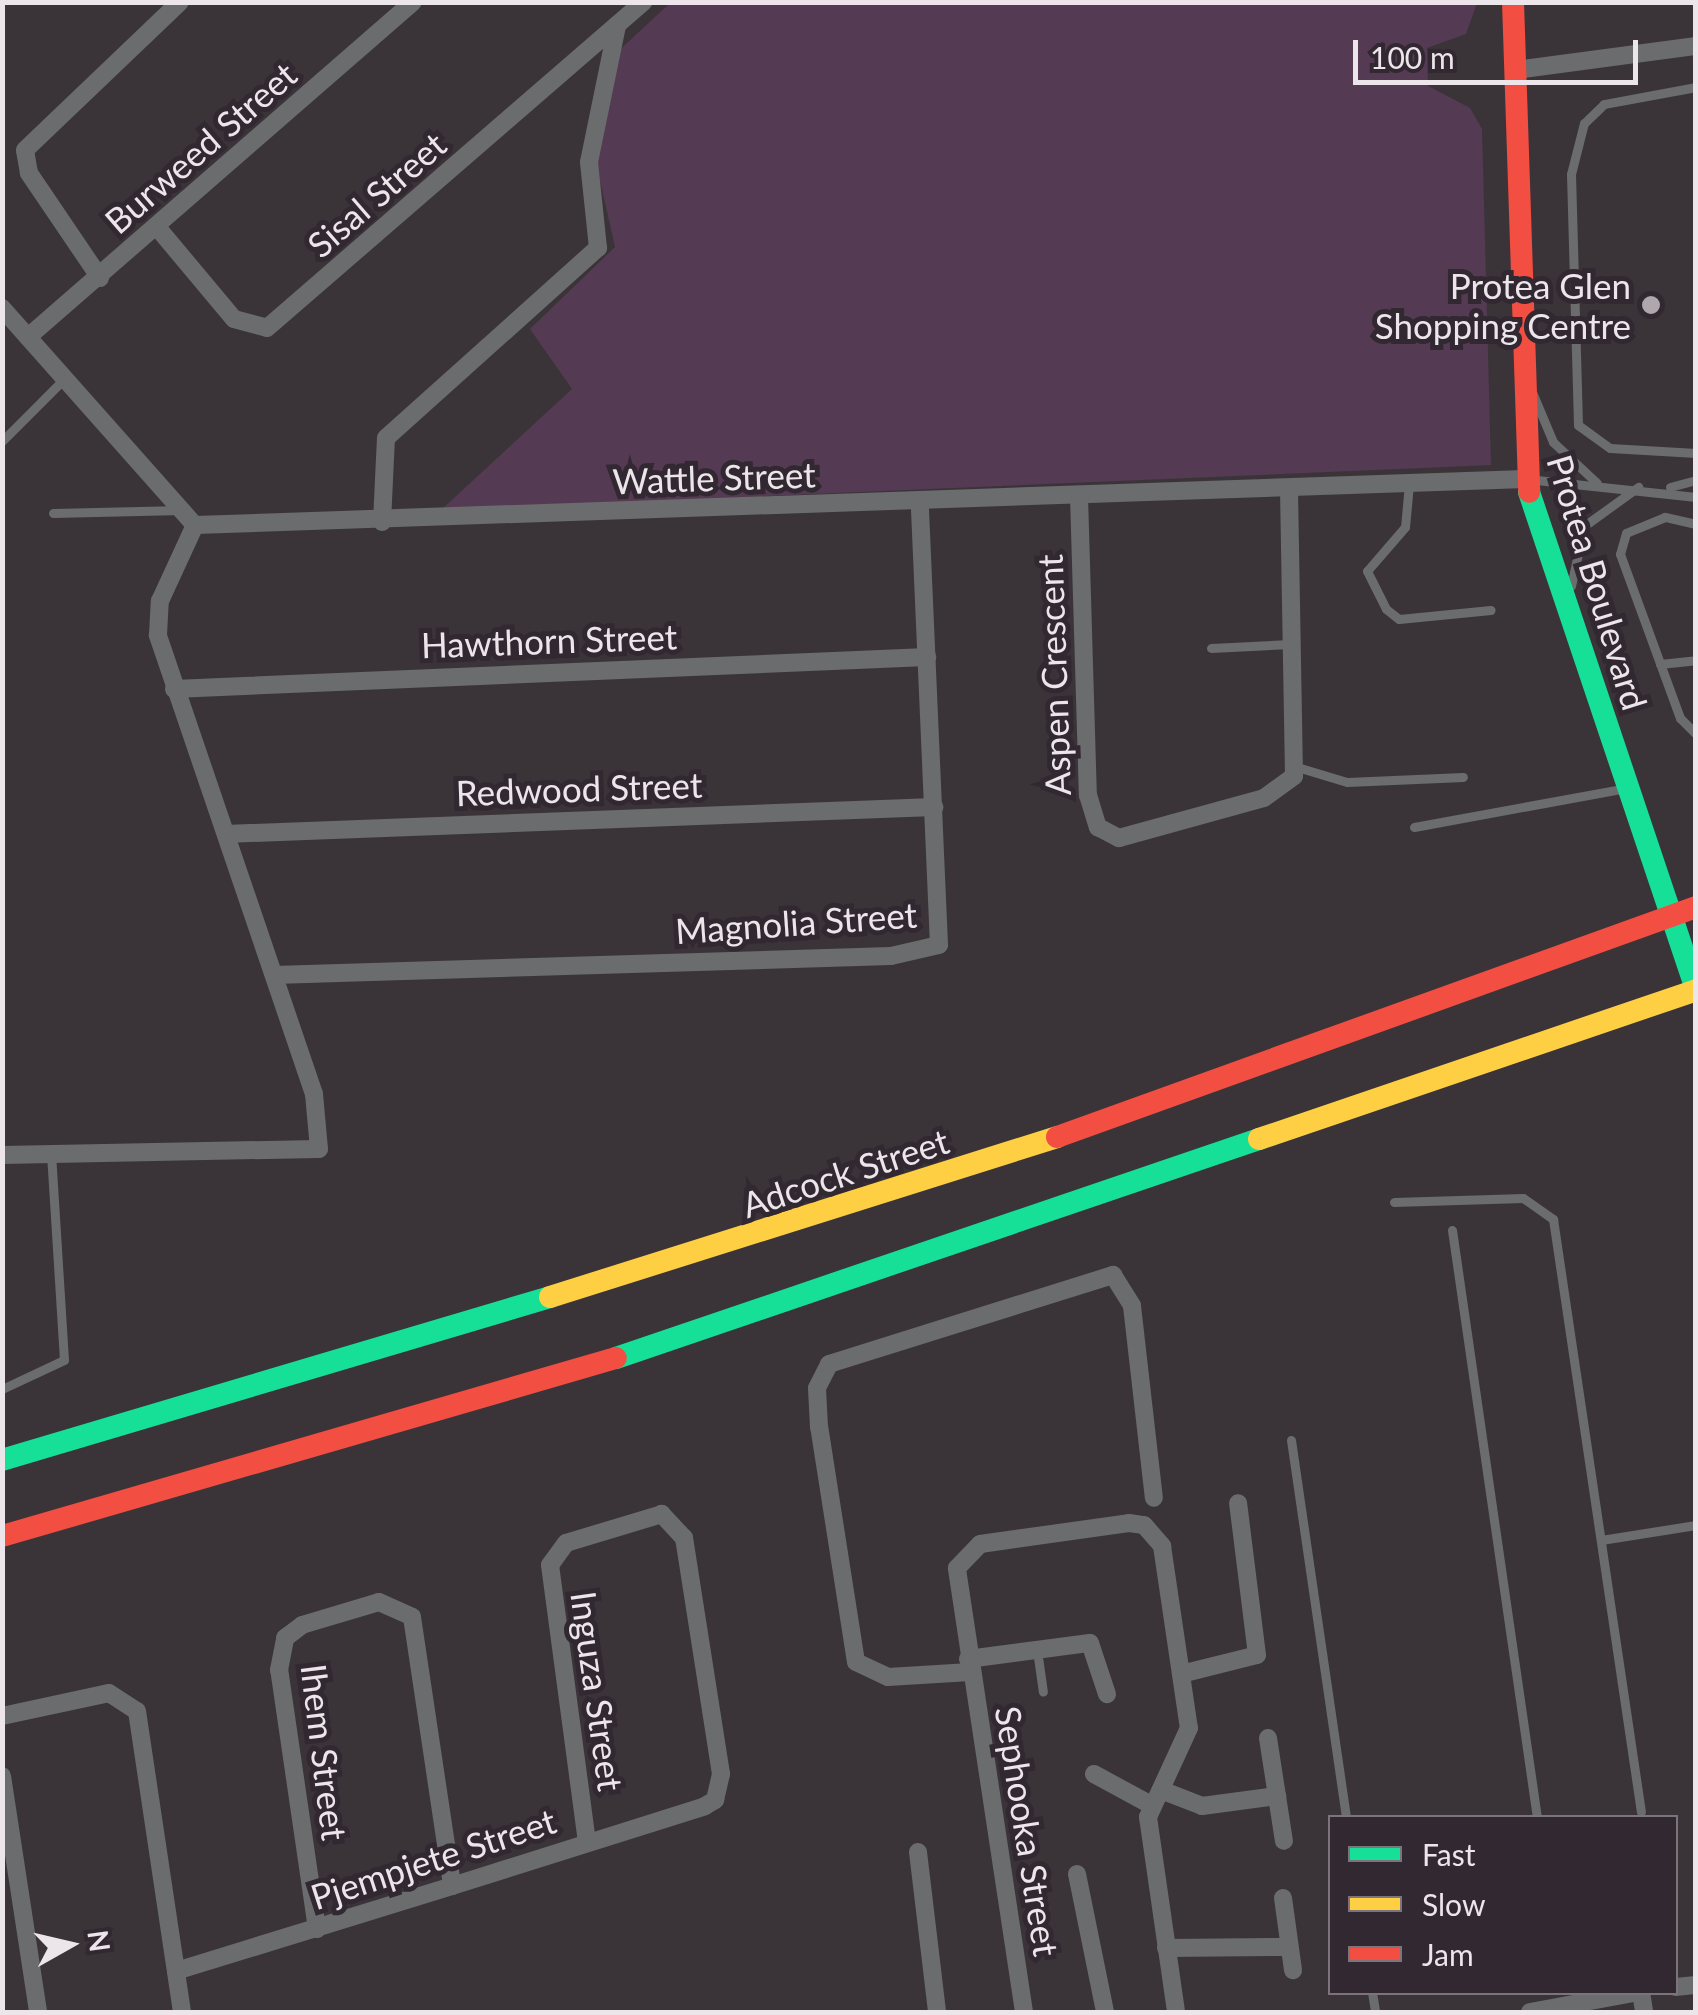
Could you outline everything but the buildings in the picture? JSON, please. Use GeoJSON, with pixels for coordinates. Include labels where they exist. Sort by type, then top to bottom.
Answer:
{"type":"FeatureCollection","features":[{"type":"Feature","properties":{"kind":"main road","name":"Protea Boulevard"},"geometry":{"type":"LineString","coordinates":[[1513,2],[1516,353],[1524,479],[1696,989]]}},
{"type":"Feature","properties":{"kind":"main road","name":"Adcock Street"},"geometry":{"type":"LineString","coordinates":[[2,1460],[920,1186],[1696,907]]}},
{"type":"Feature","properties":{"kind":"main road"},"geometry":{"type":"LineString","coordinates":[[2,1536],[674,1340],[1696,989]]}},
{"type":"Feature","properties":{"kind":"street"},"geometry":{"type":"LineString","coordinates":[[100,278],[29,173],[24,150],[180,2]]}},
{"type":"Feature","properties":{"kind":"street","name":"Burweed Street"},"geometry":{"type":"LineString","coordinates":[[28,337],[413,2]]}},
{"type":"Feature","properties":{"kind":"street","name":"Sisal Street"},"geometry":{"type":"LineString","coordinates":[[158,227],[234,318],[267,328],[642,2]]}},
{"type":"Feature","properties":{"kind":"street"},"geometry":{"type":"LineString","coordinates":[[382,522],[386,438],[602,238],[589,162],[617,25]]}},
{"type":"Feature","properties":{"kind":"street"},"geometry":{"type":"LineString","coordinates":[[1516,70],[1696,46]]}},
{"type":"Feature","properties":{"kind":"street"},"geometry":{"type":"LineString","coordinates":[[2,308],[195,526],[157,618],[174,688],[320,1113],[319,1149],[2,1155]]}},
{"type":"Feature","properties":{"kind":"street","name":"Wattle Street"},"geometry":{"type":"LineString","coordinates":[[195,526],[1524,479]]}},
{"type":"Feature","properties":{"kind":"street"},"geometry":{"type":"LineString","coordinates":[[1289,488],[1297,766]]}},
{"type":"Feature","properties":{"kind":"street","name":"Aspen Crescent"},"geometry":{"type":"LineString","coordinates":[[1078,496],[1088,795],[1098,826],[1119,838],[1145,834],[1279,792],[1297,766]]}},
{"type":"Feature","properties":{"kind":"street","name":"Magnolia Street"},"geometry":{"type":"LineString","coordinates":[[274,975],[908,954],[939,946],[920,502]]}},
{"type":"Feature","properties":{"kind":"street","name":"Hawthorn Street"},"geometry":{"type":"LineString","coordinates":[[174,688],[927,657]]}},
{"type":"Feature","properties":{"kind":"street","name":"Redwood Street"},"geometry":{"type":"LineString","coordinates":[[226,834],[934,807]]}},
{"type":"Feature","properties":{"kind":"street"},"geometry":{"type":"LineString","coordinates":[[1107,1694],[1094,1644],[1036,1647],[969,1666],[888,1677],[856,1662],[819,1427],[817,1388],[829,1364],[1113,1275],[1132,1306],[1154,1498]]}},
{"type":"Feature","properties":{"kind":"street"},"geometry":{"type":"LineString","coordinates":[[1176,2012],[1166,1948],[1156,1798],[1188,1741],[1181,1674],[1257,1655],[1238,1502]]}},
{"type":"Feature","properties":{"kind":"street","name":"Inguza Street"},"geometry":{"type":"LineString","coordinates":[[587,1843],[550,1580],[566,1543],[634,1519],[675,1521],[718,1749]]}},
{"type":"Feature","properties":{"kind":"street","name":"Sephooka Street"},"geometry":{"type":"LineString","coordinates":[[1024,2012],[957,1568],[968,1549],[1137,1524],[1162,1546],[1181,1674]]}},
{"type":"Feature","properties":{"kind":"street","name":"Ihem Street"},"geometry":{"type":"LineString","coordinates":[[316,1929],[278,1670],[285,1638],[302,1625],[379,1602],[412,1617],[452,1886]]}},
{"type":"Feature","properties":{"kind":"street"},"geometry":{"type":"LineString","coordinates":[[2,1716],[93,1694],[131,1702],[182,2012]]}},
{"type":"Feature","properties":{"kind":"street"},"geometry":{"type":"LineString","coordinates":[[1268,1738],[1284,1841]]}},
{"type":"Feature","properties":{"kind":"street","name":"Pjempjete Street"},"geometry":{"type":"LineString","coordinates":[[176,1971],[715,1800],[718,1749]]}},
{"type":"Feature","properties":{"kind":"street"},"geometry":{"type":"LineString","coordinates":[[1094,1774],[1156,1798],[1202,1806],[1277,1796]]}},
{"type":"Feature","properties":{"kind":"street"},"geometry":{"type":"LineString","coordinates":[[2,1776],[38,2012]]}},
{"type":"Feature","properties":{"kind":"street"},"geometry":{"type":"LineString","coordinates":[[918,1852],[937,2012]]}},
{"type":"Feature","properties":{"kind":"street"},"geometry":{"type":"LineString","coordinates":[[1077,1874],[1105,2012]]}},
{"type":"Feature","properties":{"kind":"street"},"geometry":{"type":"LineString","coordinates":[[1282,1898],[1286,1946],[1294,1970]]}},
{"type":"Feature","properties":{"kind":"street"},"geometry":{"type":"LineString","coordinates":[[1166,1948],[1286,1946]]}},
{"type":"Feature","properties":{"kind":"street"},"geometry":{"type":"LineString","coordinates":[[1530,2012],[1624,1995]]}},
{"type":"Feature","properties":{"kind":"lane"},"geometry":{"type":"LineString","coordinates":[[1696,87],[1604,104],[1584,123],[1571,174],[1578,425],[1610,448],[1696,453]]}},
{"type":"Feature","properties":{"kind":"lane"},"geometry":{"type":"LineString","coordinates":[[1516,353],[1554,442],[1598,484]]}},
{"type":"Feature","properties":{"kind":"lane"},"geometry":{"type":"LineString","coordinates":[[2,441],[66,377]]}},
{"type":"Feature","properties":{"kind":"lane"},"geometry":{"type":"LineString","coordinates":[[1524,479],[1667,488],[1696,496]]}},
{"type":"Feature","properties":{"kind":"lane"},"geometry":{"type":"LineString","coordinates":[[1667,488],[1696,480]]}},
{"type":"Feature","properties":{"kind":"lane"},"geometry":{"type":"LineString","coordinates":[[1409,484],[1406,527],[1368,571],[1386,609],[1399,618],[1491,610]]}},
{"type":"Feature","properties":{"kind":"lane"},"geometry":{"type":"LineString","coordinates":[[1569,620],[1584,526],[1640,486]]}},
{"type":"Feature","properties":{"kind":"lane"},"geometry":{"type":"LineString","coordinates":[[53,513],[182,510]]}},
{"type":"Feature","properties":{"kind":"lane"},"geometry":{"type":"LineString","coordinates":[[1696,524],[1665,516],[1620,542],[1660,664],[1696,734]]}},
{"type":"Feature","properties":{"kind":"lane"},"geometry":{"type":"LineString","coordinates":[[1210,648],[1293,644]]}},
{"type":"Feature","properties":{"kind":"lane"},"geometry":{"type":"LineString","coordinates":[[1660,664],[1696,660]]}},
{"type":"Feature","properties":{"kind":"lane"},"geometry":{"type":"LineString","coordinates":[[1297,766],[1347,782],[1463,777]]}},
{"type":"Feature","properties":{"kind":"lane"},"geometry":{"type":"LineString","coordinates":[[1414,828],[1627,788]]}},
{"type":"Feature","properties":{"kind":"lane"},"geometry":{"type":"LineString","coordinates":[[2,1388],[64,1360],[51,1154]]}},
{"type":"Feature","properties":{"kind":"lane"},"geometry":{"type":"LineString","coordinates":[[1394,1202],[1523,1198],[1553,1218],[1641,1812]]}},
{"type":"Feature","properties":{"kind":"lane"},"geometry":{"type":"LineString","coordinates":[[1452,1230],[1537,1815]]}},
{"type":"Feature","properties":{"kind":"lane"},"geometry":{"type":"LineString","coordinates":[[1291,1440],[1346,1815]]}},
{"type":"Feature","properties":{"kind":"lane"},"geometry":{"type":"LineString","coordinates":[[1601,1540],[1696,1525]]}},
{"type":"Feature","properties":{"kind":"lane"},"geometry":{"type":"LineString","coordinates":[[1036,1647],[1043,1692]]}},
{"type":"Feature","properties":{"kind":"shaded area"},"geometry":{"type":"Polygon","coordinates":[[[670,3],[1477,3],[1466,34],[1427,48],[1428,86],[1470,108],[1482,129],[1491,465],[441,510],[572,389],[530,329],[615,247],[594,154],[612,57],[670,3]]]}},
{"type":"Feature","properties":{"kind":"traffic: fast"},"geometry":{"type":"LineString","coordinates":[[1529,492],[1696,989]]}},
{"type":"Feature","properties":{"kind":"traffic: fast"},"geometry":{"type":"LineString","coordinates":[[616,1358],[1259,1139]]}},
{"type":"Feature","properties":{"kind":"traffic: fast"},"geometry":{"type":"LineString","coordinates":[[2,1460],[550,1297]]}},
{"type":"Feature","properties":{"kind":"traffic: slow"},"geometry":{"type":"LineString","coordinates":[[1259,1139],[1696,990]]}},
{"type":"Feature","properties":{"kind":"traffic: slow"},"geometry":{"type":"LineString","coordinates":[[550,1297],[1057,1137]]}},
{"type":"Feature","properties":{"kind":"traffic: jam"},"geometry":{"type":"LineString","coordinates":[[1513,2],[1529,492]]}},
{"type":"Feature","properties":{"kind":"traffic: jam"},"geometry":{"type":"LineString","coordinates":[[1057,1137],[1696,907]]}},
{"type":"Feature","properties":{"kind":"traffic: jam"},"geometry":{"type":"LineString","coordinates":[[2,1536],[616,1358]]}},
{"type":"Feature","properties":{"kind":"place","name":"Protea Glen Shopping Centre"},"geometry":{"type":"Point","coordinates":[1651,305]}}]}
